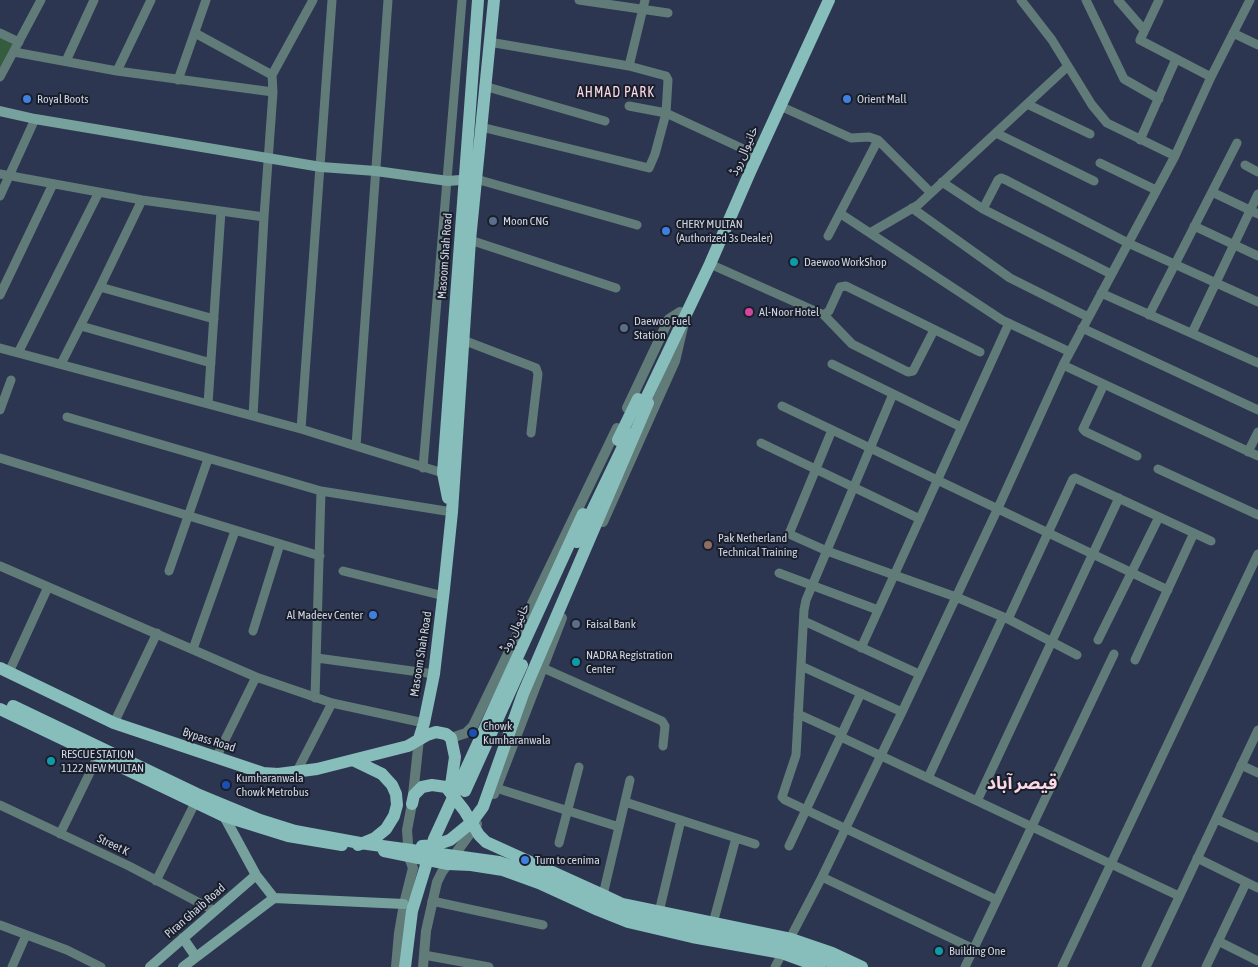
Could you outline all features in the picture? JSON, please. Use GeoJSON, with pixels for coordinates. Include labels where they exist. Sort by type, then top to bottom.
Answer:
{"type":"FeatureCollection","features":[{"type":"Feature","properties":{"kind":"main road","name":"Masoom Shah Road"},"geometry":{"type":"LineString","coordinates":[[419,740],[434,674],[452,512],[470,240],[470,179],[478,0]]}},
{"type":"Feature","properties":{"kind":"main road","name":"Masoom Shah Road"},"geometry":{"type":"LineString","coordinates":[[452,512],[443,474],[470,179],[481,127],[494,0]]}},
{"type":"Feature","properties":{"kind":"main road","name":"خانیوال روڈ"},"geometry":{"type":"LineString","coordinates":[[411,967],[417,919],[443,837],[498,720],[549,602],[670,349],[683,313],[752,153],[821,0]]}},
{"type":"Feature","properties":{"kind":"main road","name":"خانیوال روڈ"},"geometry":{"type":"LineString","coordinates":[[405,967],[412,911],[434,839],[583,514],[683,313],[710,264],[829,0]]}},
{"type":"Feature","properties":{"kind":"main road"},"geometry":{"type":"LineString","coordinates":[[0,111],[35,119],[321,167],[448,181],[470,179]]}},
{"type":"Feature","properties":{"kind":"main road"},"geometry":{"type":"LineString","coordinates":[[398,848],[435,845],[450,840],[472,822],[483,806],[523,694],[670,349]]}},
{"type":"Feature","properties":{"kind":"main road","name":"Bypass Road"},"geometry":{"type":"LineString","coordinates":[[4,670],[114,723],[263,772],[278,774],[296,773],[353,760],[408,746],[436,732],[446,734],[451,738]]}},
{"type":"Feature","properties":{"kind":"main road"},"geometry":{"type":"LineString","coordinates":[[0,700],[197,794],[260,820],[295,831],[499,862],[540,875],[633,914],[792,948],[844,967]]}},
{"type":"Feature","properties":{"kind":"main road"},"geometry":{"type":"LineString","coordinates":[[0,709],[224,816],[288,836],[448,864],[480,866],[522,876],[598,910],[646,927],[782,953],[820,967]]}},
{"type":"Feature","properties":{"kind":"main road"},"geometry":{"type":"LineString","coordinates":[[450,792],[455,757],[451,738]]}},
{"type":"Feature","properties":{"kind":"main road"},"geometry":{"type":"LineString","coordinates":[[352,847],[380,835],[394,816],[397,806],[396,794],[392,785],[382,774],[353,760]]}},
{"type":"Feature","properties":{"kind":"main road"},"geometry":{"type":"LineString","coordinates":[[412,804],[414,795],[426,785],[446,787],[486,842],[499,850],[564,876],[622,904],[791,939],[832,953],[862,967]]}},
{"type":"Feature","properties":{"kind":"main road"},"geometry":{"type":"LineString","coordinates":[[224,816],[256,875],[274,898]]}},
{"type":"Feature","properties":{"kind":"main road","name":"Piran Ghaib Road"},"geometry":{"type":"LineString","coordinates":[[150,967],[256,875]]}},
{"type":"Feature","properties":{"kind":"main road"},"geometry":{"type":"LineString","coordinates":[[183,967],[274,898],[404,904]]}},
{"type":"Feature","properties":{"kind":"main road"},"geometry":{"type":"LineString","coordinates":[[183,938],[196,957]]}},
{"type":"Feature","properties":{"kind":"street"},"geometry":{"type":"LineString","coordinates":[[0,78],[41,0]]}},
{"type":"Feature","properties":{"kind":"street"},"geometry":{"type":"LineString","coordinates":[[66,61],[94,0]]}},
{"type":"Feature","properties":{"kind":"street"},"geometry":{"type":"LineString","coordinates":[[117,71],[151,0]]}},
{"type":"Feature","properties":{"kind":"street"},"geometry":{"type":"LineString","coordinates":[[178,80],[206,0]]}},
{"type":"Feature","properties":{"kind":"street"},"geometry":{"type":"LineString","coordinates":[[253,416],[273,92],[272,75],[313,0]]}},
{"type":"Feature","properties":{"kind":"street"},"geometry":{"type":"LineString","coordinates":[[301,430],[332,0]]}},
{"type":"Feature","properties":{"kind":"street"},"geometry":{"type":"LineString","coordinates":[[356,446],[388,0]]}},
{"type":"Feature","properties":{"kind":"street"},"geometry":{"type":"LineString","coordinates":[[423,468],[462,0]]}},
{"type":"Feature","properties":{"kind":"street"},"geometry":{"type":"LineString","coordinates":[[579,0],[644,5],[668,13]]}},
{"type":"Feature","properties":{"kind":"street"},"geometry":{"type":"LineString","coordinates":[[1021,0],[1048,34],[1092,105],[1103,119],[1107,123],[1140,140],[1175,156]]}},
{"type":"Feature","properties":{"kind":"street"},"geometry":{"type":"LineString","coordinates":[[1086,0],[1124,79],[1158,99]]}},
{"type":"Feature","properties":{"kind":"street"},"geometry":{"type":"LineString","coordinates":[[1118,0],[1144,30]]}},
{"type":"Feature","properties":{"kind":"street"},"geometry":{"type":"LineString","coordinates":[[1159,0],[1140,40],[1142,43],[1211,77]]}},
{"type":"Feature","properties":{"kind":"street"},"geometry":{"type":"LineString","coordinates":[[775,967],[822,877],[902,712],[1070,352],[1175,156],[1211,77],[1250,0]]}},
{"type":"Feature","properties":{"kind":"street"},"geometry":{"type":"LineString","coordinates":[[629,66],[644,5]]}},
{"type":"Feature","properties":{"kind":"street"},"geometry":{"type":"LineString","coordinates":[[195,32],[272,75]]}},
{"type":"Feature","properties":{"kind":"street"},"geometry":{"type":"LineString","coordinates":[[0,33],[19,42]]}},
{"type":"Feature","properties":{"kind":"street"},"geometry":{"type":"LineString","coordinates":[[1234,33],[1258,46]]}},
{"type":"Feature","properties":{"kind":"street"},"geometry":{"type":"LineString","coordinates":[[481,127],[650,168],[666,113],[668,77],[629,66],[490,42]]}},
{"type":"Feature","properties":{"kind":"street"},"geometry":{"type":"LineString","coordinates":[[14,52],[117,71],[273,92]]}},
{"type":"Feature","properties":{"kind":"street"},"geometry":{"type":"LineString","coordinates":[[1140,140],[1176,59]]}},
{"type":"Feature","properties":{"kind":"street"},"geometry":{"type":"LineString","coordinates":[[870,233],[912,208],[931,193],[1068,66]]}},
{"type":"Feature","properties":{"kind":"street"},"geometry":{"type":"LineString","coordinates":[[484,86],[605,121]]}},
{"type":"Feature","properties":{"kind":"street"},"geometry":{"type":"LineString","coordinates":[[1027,104],[1090,134]]}},
{"type":"Feature","properties":{"kind":"street"},"geometry":{"type":"LineString","coordinates":[[629,106],[666,113],[752,153]]}},
{"type":"Feature","properties":{"kind":"street"},"geometry":{"type":"LineString","coordinates":[[780,106],[851,138],[869,137],[878,140],[931,193]]}},
{"type":"Feature","properties":{"kind":"street"},"geometry":{"type":"LineString","coordinates":[[0,196],[5,175],[35,119]]}},
{"type":"Feature","properties":{"kind":"street"},"geometry":{"type":"LineString","coordinates":[[996,133],[1094,180]]}},
{"type":"Feature","properties":{"kind":"street"},"geometry":{"type":"LineString","coordinates":[[828,236],[878,140]]}},
{"type":"Feature","properties":{"kind":"street"},"geometry":{"type":"LineString","coordinates":[[1149,315],[1237,143]]}},
{"type":"Feature","properties":{"kind":"street"},"geometry":{"type":"LineString","coordinates":[[1100,163],[1156,190]]}},
{"type":"Feature","properties":{"kind":"street"},"geometry":{"type":"LineString","coordinates":[[1244,165],[1258,172]]}},
{"type":"Feature","properties":{"kind":"street"},"geometry":{"type":"LineString","coordinates":[[5,175],[142,200],[264,217]]}},
{"type":"Feature","properties":{"kind":"street"},"geometry":{"type":"LineString","coordinates":[[984,209],[998,180],[1001,178],[1128,243],[1258,302]]}},
{"type":"Feature","properties":{"kind":"street"},"geometry":{"type":"LineString","coordinates":[[470,179],[637,225]]}},
{"type":"Feature","properties":{"kind":"street"},"geometry":{"type":"LineString","coordinates":[[942,182],[984,209],[1112,274]]}},
{"type":"Feature","properties":{"kind":"street"},"geometry":{"type":"LineString","coordinates":[[0,295],[53,184]]}},
{"type":"Feature","properties":{"kind":"street"},"geometry":{"type":"LineString","coordinates":[[18,353],[99,192]]}},
{"type":"Feature","properties":{"kind":"street"},"geometry":{"type":"LineString","coordinates":[[1212,192],[1254,212]]}},
{"type":"Feature","properties":{"kind":"street"},"geometry":{"type":"LineString","coordinates":[[1192,333],[1234,245],[1254,212],[1258,194]]}},
{"type":"Feature","properties":{"kind":"street"},"geometry":{"type":"LineString","coordinates":[[61,364],[142,200]]}},
{"type":"Feature","properties":{"kind":"street"},"geometry":{"type":"LineString","coordinates":[[912,208],[1010,278],[1088,317]]}},
{"type":"Feature","properties":{"kind":"street"},"geometry":{"type":"LineString","coordinates":[[208,404],[221,211]]}},
{"type":"Feature","properties":{"kind":"street"},"geometry":{"type":"LineString","coordinates":[[841,214],[1009,323],[1070,352]]}},
{"type":"Feature","properties":{"kind":"street"},"geometry":{"type":"LineString","coordinates":[[1194,226],[1258,256]]}},
{"type":"Feature","properties":{"kind":"street"},"geometry":{"type":"LineString","coordinates":[[470,240],[616,288]]}},
{"type":"Feature","properties":{"kind":"street"},"geometry":{"type":"LineString","coordinates":[[710,264],[824,315],[852,344],[908,372],[914,370],[934,330]]}},
{"type":"Feature","properties":{"kind":"street"},"geometry":{"type":"LineString","coordinates":[[824,315],[829,311],[840,287],[843,286],[980,352]]}},
{"type":"Feature","properties":{"kind":"street"},"geometry":{"type":"LineString","coordinates":[[100,287],[214,318]]}},
{"type":"Feature","properties":{"kind":"street"},"geometry":{"type":"LineString","coordinates":[[1101,293],[1258,363]]}},
{"type":"Feature","properties":{"kind":"street"},"geometry":{"type":"LineString","coordinates":[[451,738],[466,733],[473,726],[670,319],[683,313]]}},
{"type":"Feature","properties":{"kind":"street","name":"خانیوال روڈ"},"geometry":{"type":"LineString","coordinates":[[423,967],[426,931],[437,882],[442,872],[489,806],[574,590],[675,360],[683,313]]}},
{"type":"Feature","properties":{"kind":"street"},"geometry":{"type":"LineString","coordinates":[[861,648],[1009,323]]}},
{"type":"Feature","properties":{"kind":"street"},"geometry":{"type":"LineString","coordinates":[[81,326],[211,363]]}},
{"type":"Feature","properties":{"kind":"street"},"geometry":{"type":"LineString","coordinates":[[1082,328],[1258,410]]}},
{"type":"Feature","properties":{"kind":"street"},"geometry":{"type":"LineString","coordinates":[[463,340],[536,368],[538,374],[531,433]]}},
{"type":"Feature","properties":{"kind":"street"},"geometry":{"type":"LineString","coordinates":[[0,348],[253,416],[443,474]]}},
{"type":"Feature","properties":{"kind":"street"},"geometry":{"type":"LineString","coordinates":[[832,364],[962,427]]}},
{"type":"Feature","properties":{"kind":"street"},"geometry":{"type":"LineString","coordinates":[[1064,365],[1258,456]]}},
{"type":"Feature","properties":{"kind":"street"},"geometry":{"type":"LineString","coordinates":[[0,410],[11,380]]}},
{"type":"Feature","properties":{"kind":"street"},"geometry":{"type":"LineString","coordinates":[[1104,384],[1083,429],[1137,456]]}},
{"type":"Feature","properties":{"kind":"street"},"geometry":{"type":"LineString","coordinates":[[893,394],[806,600],[796,755],[782,797],[997,900]]}},
{"type":"Feature","properties":{"kind":"street"},"geometry":{"type":"LineString","coordinates":[[782,406],[1168,590]]}},
{"type":"Feature","properties":{"kind":"street"},"geometry":{"type":"LineString","coordinates":[[67,417],[321,490],[452,512]]}},
{"type":"Feature","properties":{"kind":"street"},"geometry":{"type":"LineString","coordinates":[[832,430],[789,534],[827,551],[956,597],[1006,618],[1078,655]]}},
{"type":"Feature","properties":{"kind":"street"},"geometry":{"type":"LineString","coordinates":[[1248,452],[1258,432]]}},
{"type":"Feature","properties":{"kind":"street"},"geometry":{"type":"LineString","coordinates":[[761,443],[920,519]]}},
{"type":"Feature","properties":{"kind":"street"},"geometry":{"type":"LineString","coordinates":[[0,458],[320,556]]}},
{"type":"Feature","properties":{"kind":"street"},"geometry":{"type":"LineString","coordinates":[[169,571],[208,459]]}},
{"type":"Feature","properties":{"kind":"street"},"geometry":{"type":"LineString","coordinates":[[1158,468],[1258,515]]}},
{"type":"Feature","properties":{"kind":"street"},"geometry":{"type":"LineString","coordinates":[[928,778],[1073,479],[1079,480],[1211,541]]}},
{"type":"Feature","properties":{"kind":"street"},"geometry":{"type":"LineString","coordinates":[[315,698],[321,490]]}},
{"type":"Feature","properties":{"kind":"street"},"geometry":{"type":"LineString","coordinates":[[976,801],[1119,498]]}},
{"type":"Feature","properties":{"kind":"street"},"geometry":{"type":"LineString","coordinates":[[1098,640],[1159,517]]}},
{"type":"Feature","properties":{"kind":"street"},"geometry":{"type":"LineString","coordinates":[[193,649],[235,531]]}},
{"type":"Feature","properties":{"kind":"street"},"geometry":{"type":"LineString","coordinates":[[1135,660],[1194,533]]}},
{"type":"Feature","properties":{"kind":"street"},"geometry":{"type":"LineString","coordinates":[[254,631],[280,544]]}},
{"type":"Feature","properties":{"kind":"street"},"geometry":{"type":"LineString","coordinates":[[1062,967],[1110,864],[1254,572],[1258,554]]}},
{"type":"Feature","properties":{"kind":"street"},"geometry":{"type":"LineString","coordinates":[[0,566],[157,633],[256,678],[332,703],[424,723]]}},
{"type":"Feature","properties":{"kind":"street"},"geometry":{"type":"LineString","coordinates":[[343,571],[444,596]]}},
{"type":"Feature","properties":{"kind":"street"},"geometry":{"type":"LineString","coordinates":[[779,573],[878,610]]}},
{"type":"Feature","properties":{"kind":"street"},"geometry":{"type":"LineString","coordinates":[[4,670],[48,587]]}},
{"type":"Feature","properties":{"kind":"street"},"geometry":{"type":"LineString","coordinates":[[804,622],[919,674]]}},
{"type":"Feature","properties":{"kind":"street"},"geometry":{"type":"LineString","coordinates":[[114,723],[157,633]]}},
{"type":"Feature","properties":{"kind":"street"},"geometry":{"type":"LineString","coordinates":[[966,967],[1114,654]]}},
{"type":"Feature","properties":{"kind":"street"},"geometry":{"type":"LineString","coordinates":[[317,658],[434,674]]}},
{"type":"Feature","properties":{"kind":"street"},"geometry":{"type":"LineString","coordinates":[[801,666],[902,712]]}},
{"type":"Feature","properties":{"kind":"street"},"geometry":{"type":"LineString","coordinates":[[543,668],[662,721],[665,726],[663,746]]}},
{"type":"Feature","properties":{"kind":"street"},"geometry":{"type":"LineString","coordinates":[[217,756],[256,678]]}},
{"type":"Feature","properties":{"kind":"street"},"geometry":{"type":"LineString","coordinates":[[789,846],[861,694]]}},
{"type":"Feature","properties":{"kind":"street"},"geometry":{"type":"LineString","coordinates":[[296,773],[332,703]]}},
{"type":"Feature","properties":{"kind":"street"},"geometry":{"type":"LineString","coordinates":[[798,714],[880,756],[1179,896]]}},
{"type":"Feature","properties":{"kind":"street"},"geometry":{"type":"LineString","coordinates":[[1146,967],[1258,730]]}},
{"type":"Feature","properties":{"kind":"street"},"geometry":{"type":"LineString","coordinates":[[396,967],[400,926],[413,868],[409,857],[407,830],[412,804],[419,740]]}},
{"type":"Feature","properties":{"kind":"street"},"geometry":{"type":"LineString","coordinates":[[60,834],[98,756]]}},
{"type":"Feature","properties":{"kind":"street"},"geometry":{"type":"LineString","coordinates":[[1241,765],[1258,773]]}},
{"type":"Feature","properties":{"kind":"street"},"geometry":{"type":"LineString","coordinates":[[559,843],[579,767]]}},
{"type":"Feature","properties":{"kind":"street"},"geometry":{"type":"LineString","coordinates":[[603,895],[630,780]]}},
{"type":"Feature","properties":{"kind":"street"},"geometry":{"type":"LineString","coordinates":[[496,788],[619,827]]}},
{"type":"Feature","properties":{"kind":"street"},"geometry":{"type":"LineString","coordinates":[[625,802],[755,844]]}},
{"type":"Feature","properties":{"kind":"street"},"geometry":{"type":"LineString","coordinates":[[156,881],[195,803]]}},
{"type":"Feature","properties":{"kind":"street","name":"Street K"},"geometry":{"type":"LineString","coordinates":[[0,805],[215,911]]}},
{"type":"Feature","properties":{"kind":"street"},"geometry":{"type":"LineString","coordinates":[[1216,819],[1258,838]]}},
{"type":"Feature","properties":{"kind":"street"},"geometry":{"type":"LineString","coordinates":[[658,912],[681,820]]}},
{"type":"Feature","properties":{"kind":"street"},"geometry":{"type":"LineString","coordinates":[[713,923],[736,838]]}},
{"type":"Feature","properties":{"kind":"street"},"geometry":{"type":"LineString","coordinates":[[1197,858],[1258,888]]}},
{"type":"Feature","properties":{"kind":"street"},"geometry":{"type":"LineString","coordinates":[[822,877],[974,949]]}},
{"type":"Feature","properties":{"kind":"street"},"geometry":{"type":"LineString","coordinates":[[1206,967],[1246,883]]}},
{"type":"Feature","properties":{"kind":"street"},"geometry":{"type":"LineString","coordinates":[[432,901],[543,925]]}},
{"type":"Feature","properties":{"kind":"street"},"geometry":{"type":"LineString","coordinates":[[0,925],[66,950],[101,967]]}},
{"type":"Feature","properties":{"kind":"street"},"geometry":{"type":"LineString","coordinates":[[400,926],[401,938],[404,944],[410,948],[417,946],[426,931]]}},
{"type":"Feature","properties":{"kind":"street"},"geometry":{"type":"LineString","coordinates":[[12,967],[26,935]]}},
{"type":"Feature","properties":{"kind":"street"},"geometry":{"type":"LineString","coordinates":[[1218,942],[1258,961]]}},
{"type":"Feature","properties":{"kind":"street"},"geometry":{"type":"LineString","coordinates":[[424,955],[489,967]]}},
{"type":"Feature","properties":{"kind":"green space"},"geometry":{"type":"Polygon","coordinates":[[[0,29],[21,39],[0,77],[0,29]]]}},
{"type":"Feature","properties":{"kind":"place","name":"Royal Boots"},"geometry":{"type":"Point","coordinates":[27,99]}},
{"type":"Feature","properties":{"kind":"place","name":"Orient Mall"},"geometry":{"type":"Point","coordinates":[847,99]}},
{"type":"Feature","properties":{"kind":"place","name":"Moon CNG"},"geometry":{"type":"Point","coordinates":[493,221]}},
{"type":"Feature","properties":{"kind":"place","name":"CHERY MULTAN (Authorized 3s Dealer)"},"geometry":{"type":"Point","coordinates":[666,231]}},
{"type":"Feature","properties":{"kind":"place","name":"Daewoo WorkShop"},"geometry":{"type":"Point","coordinates":[794,262]}},
{"type":"Feature","properties":{"kind":"place","name":"Al-Noor Hotel"},"geometry":{"type":"Point","coordinates":[749,312]}},
{"type":"Feature","properties":{"kind":"place","name":"Daewoo Fuel Station"},"geometry":{"type":"Point","coordinates":[624,328]}},
{"type":"Feature","properties":{"kind":"place","name":"Pak Netherland Technical Training"},"geometry":{"type":"Point","coordinates":[708,545]}},
{"type":"Feature","properties":{"kind":"place","name":"Al Madeev Center"},"geometry":{"type":"Point","coordinates":[373,615]}},
{"type":"Feature","properties":{"kind":"place","name":"Faisal Bank"},"geometry":{"type":"Point","coordinates":[576,624]}},
{"type":"Feature","properties":{"kind":"place","name":"NADRA Registration Center"},"geometry":{"type":"Point","coordinates":[576,662]}},
{"type":"Feature","properties":{"kind":"place","name":"Chowk Kumharanwala"},"geometry":{"type":"Point","coordinates":[473,733]}},
{"type":"Feature","properties":{"kind":"place","name":"RESCUE STATION 1122 NEW MULTAN"},"geometry":{"type":"Point","coordinates":[51,761]}},
{"type":"Feature","properties":{"kind":"place","name":"Kumharanwala Chowk Metrobus"},"geometry":{"type":"Point","coordinates":[226,785]}},
{"type":"Feature","properties":{"kind":"place","name":"Turn to cenima"},"geometry":{"type":"Point","coordinates":[525,860]}},
{"type":"Feature","properties":{"kind":"place","name":"Building One"},"geometry":{"type":"Point","coordinates":[939,951]}},
{"type":"Feature","properties":{"kind":"district","name":"AHMAD PARK"},"geometry":{"type":"Point","coordinates":[616,93]}},
{"type":"Feature","properties":{"kind":"district","name":"قیصر آباد"},"geometry":{"type":"Point","coordinates":[1022,783]}}]}
